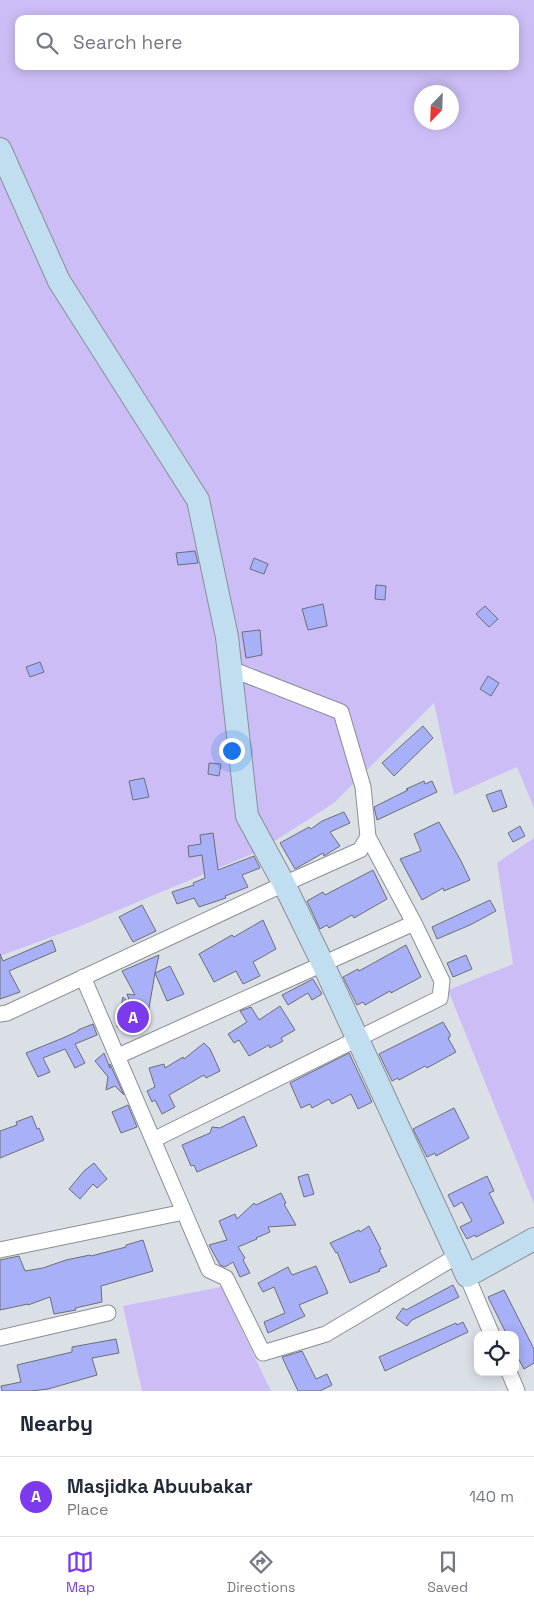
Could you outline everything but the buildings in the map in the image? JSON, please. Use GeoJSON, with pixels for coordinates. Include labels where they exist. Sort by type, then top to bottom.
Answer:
{"type":"FeatureCollection","features":[{"type":"Feature","properties":{"kind":"street"},"geometry":{"type":"LineString","coordinates":[[0,149],[59,281],[198,500],[227,636],[247,816],[284,884],[358,1038],[490,1331]]}},
{"type":"Feature","properties":{"kind":"street"},"geometry":{"type":"LineString","coordinates":[[153,1140],[440,998],[442,981],[414,923],[368,837],[363,787],[341,712],[231,669]]}},
{"type":"Feature","properties":{"kind":"street"},"geometry":{"type":"LineString","coordinates":[[0,1014],[7,1013],[360,850],[368,837]]}},
{"type":"Feature","properties":{"kind":"street"},"geometry":{"type":"LineString","coordinates":[[118,1056],[414,923]]}},
{"type":"Feature","properties":{"kind":"street"},"geometry":{"type":"LineString","coordinates":[[84,977],[209,1270],[226,1278],[263,1353],[326,1334],[456,1256]]}},
{"type":"Feature","properties":{"kind":"street"},"geometry":{"type":"LineString","coordinates":[[0,1250],[184,1212]]}},
{"type":"Feature","properties":{"kind":"street"},"geometry":{"type":"LineString","coordinates":[[466,1276],[534,1238]]}},
{"type":"Feature","properties":{"kind":"street"},"geometry":{"type":"LineString","coordinates":[[0,1338],[108,1313]]}},
{"type":"Feature","properties":{"kind":"street"},"geometry":{"type":"LineString","coordinates":[[511,1376],[517,1391]]}},
{"type":"Feature","properties":{"kind":"shaded area"},"geometry":{"type":"Polygon","coordinates":[[[0,0],[534,0],[534,808],[517,767],[454,795],[434,703],[334,803],[259,851],[78,927],[0,956],[0,0]]]}},
{"type":"Feature","properties":{"kind":"shaded area"},"geometry":{"type":"Polygon","coordinates":[[[534,838],[534,1204],[448,990],[513,964],[497,863],[534,838]]]}},
{"type":"Feature","properties":{"kind":"shaded area"},"geometry":{"type":"Polygon","coordinates":[[[221,1287],[271,1391],[142,1391],[123,1306],[221,1287]]]}},
{"type":"Feature","properties":{"kind":"place","name":"Masjidka Abuubakar"},"geometry":{"type":"Point","coordinates":[133,1017]}}]}
